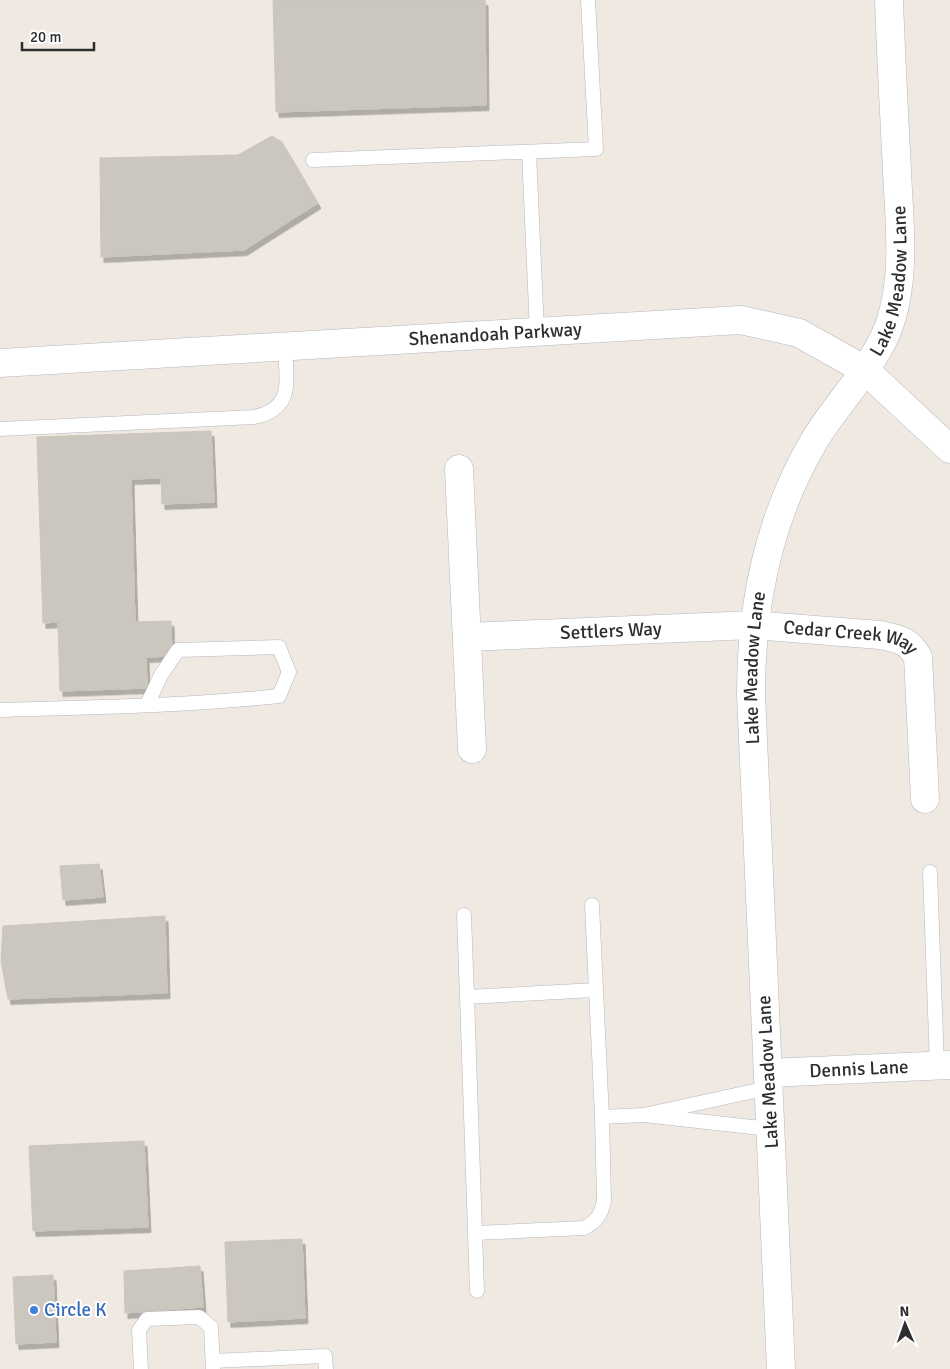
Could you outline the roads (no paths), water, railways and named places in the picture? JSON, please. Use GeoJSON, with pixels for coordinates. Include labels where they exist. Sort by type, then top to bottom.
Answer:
{"type":"FeatureCollection","features":[{"type":"Feature","properties":{"kind":"street","name":"Lake Meadow Lane"},"geometry":{"type":"LineString","coordinates":[[781,1369],[751,694],[754,624],[760,579],[772,534],[792,482],[814,440],[865,370],[890,321],[902,264],[889,0]]}},
{"type":"Feature","properties":{"kind":"street","name":"Shenandoah Parkway"},"geometry":{"type":"LineString","coordinates":[[0,363],[741,320],[799,333],[865,370],[950,449]]}},
{"type":"Feature","properties":{"kind":"street"},"geometry":{"type":"LineString","coordinates":[[459,469],[472,749]]}},
{"type":"Feature","properties":{"kind":"street","name":"Settlers Way"},"geometry":{"type":"LineString","coordinates":[[467,637],[754,624]]}},
{"type":"Feature","properties":{"kind":"street","name":"Cedar Creek Way"},"geometry":{"type":"LineString","coordinates":[[754,624],[880,635],[911,645],[918,657],[925,798]]}},
{"type":"Feature","properties":{"kind":"street","name":"Dennis Lane"},"geometry":{"type":"LineString","coordinates":[[768,1081],[944,1065]]}},
{"type":"Feature","properties":{"kind":"lane"},"geometry":{"type":"LineString","coordinates":[[313,160],[596,150],[588,0]]}},
{"type":"Feature","properties":{"kind":"lane"},"geometry":{"type":"LineString","coordinates":[[529,152],[537,332]]}},
{"type":"Feature","properties":{"kind":"lane"},"geometry":{"type":"LineString","coordinates":[[0,429],[254,417],[269,413],[279,406],[287,390],[285,347]]}},
{"type":"Feature","properties":{"kind":"lane"},"geometry":{"type":"LineString","coordinates":[[0,710],[216,703],[279,696],[289,672],[279,647],[178,650],[161,674],[147,705]]}},
{"type":"Feature","properties":{"kind":"lane"},"geometry":{"type":"LineString","coordinates":[[930,872],[944,1065]]}},
{"type":"Feature","properties":{"kind":"lane"},"geometry":{"type":"LineString","coordinates":[[475,1232],[584,1228],[595,1222],[602,1214],[604,1201],[602,1117],[592,905]]}},
{"type":"Feature","properties":{"kind":"lane"},"geometry":{"type":"LineString","coordinates":[[464,915],[477,1291]]}},
{"type":"Feature","properties":{"kind":"lane"},"geometry":{"type":"LineString","coordinates":[[467,997],[596,990]]}},
{"type":"Feature","properties":{"kind":"lane"},"geometry":{"type":"LineString","coordinates":[[644,1115],[768,1081]]}},
{"type":"Feature","properties":{"kind":"lane"},"geometry":{"type":"LineString","coordinates":[[602,1117],[644,1115],[770,1129]]}},
{"type":"Feature","properties":{"kind":"lane"},"geometry":{"type":"LineString","coordinates":[[141,1369],[139,1330],[147,1319],[199,1316],[211,1326],[213,1365],[325,1356],[326,1369]]}},
{"type":"Feature","properties":{"kind":"place","name":"Circle K"},"geometry":{"type":"Point","coordinates":[34,1310]}}]}
